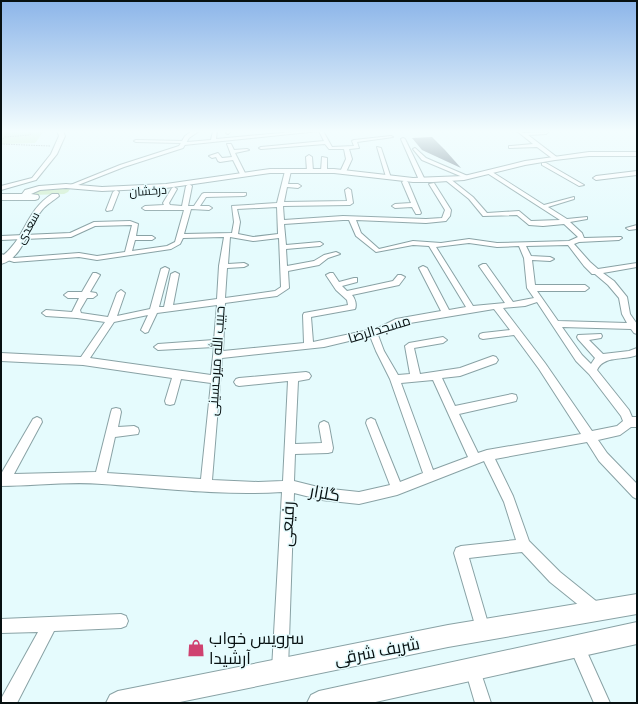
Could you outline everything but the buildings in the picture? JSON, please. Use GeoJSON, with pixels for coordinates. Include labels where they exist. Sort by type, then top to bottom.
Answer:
{"type":"FeatureCollection","features":[{"type":"Feature","properties":{"kind":"main road","name":"درخشان"},"geometry":{"type":"LineString","coordinates":[[72,190],[116,192],[174,189],[233,178],[310,171],[343,172],[422,180],[449,181],[492,173],[522,164]]}},
{"type":"Feature","properties":{"kind":"main road","name":"درخشان"},"geometry":{"type":"LineString","coordinates":[[72,190],[166,186],[270,171],[342,175],[432,184],[544,164]]}},
{"type":"Feature","properties":{"kind":"main road"},"geometry":{"type":"LineString","coordinates":[[1,188],[55,196],[71,193],[72,190]]}},
{"type":"Feature","properties":{"kind":"main road"},"geometry":{"type":"LineString","coordinates":[[1,197],[72,190]]}},
{"type":"Feature","properties":{"kind":"main road","name":"شریف شرقی"},"geometry":{"type":"LineString","coordinates":[[118,703],[483,630],[637,604]]}},
{"type":"Feature","properties":{"kind":"main road"},"geometry":{"type":"LineString","coordinates":[[319,703],[637,633]]}},
{"type":"Feature","properties":{"kind":"street"},"geometry":{"type":"LineString","coordinates":[[1,188],[22,183],[34,178],[46,164]]}},
{"type":"Feature","properties":{"kind":"street"},"geometry":{"type":"LineString","coordinates":[[72,190],[129,164]]}},
{"type":"Feature","properties":{"kind":"street"},"geometry":{"type":"LineString","coordinates":[[238,164],[243,174]]}},
{"type":"Feature","properties":{"kind":"street"},"geometry":{"type":"LineString","coordinates":[[309,164],[310,171]]}},
{"type":"Feature","properties":{"kind":"street"},"geometry":{"type":"LineString","coordinates":[[324,164],[324,171]]}},
{"type":"Feature","properties":{"kind":"street"},"geometry":{"type":"LineString","coordinates":[[343,172],[347,164]]}},
{"type":"Feature","properties":{"kind":"street"},"geometry":{"type":"LineString","coordinates":[[384,164],[388,177]]}},
{"type":"Feature","properties":{"kind":"street"},"geometry":{"type":"LineString","coordinates":[[414,164],[422,180]]}},
{"type":"Feature","properties":{"kind":"street"},"geometry":{"type":"LineString","coordinates":[[437,164],[467,177]]}},
{"type":"Feature","properties":{"kind":"street"},"geometry":{"type":"LineString","coordinates":[[544,164],[581,185]]}},
{"type":"Feature","properties":{"kind":"street"},"geometry":{"type":"LineString","coordinates":[[46,313],[77,315],[111,320],[154,311],[277,293],[284,288],[280,205],[288,172]]}},
{"type":"Feature","properties":{"kind":"street"},"geometry":{"type":"LineString","coordinates":[[596,178],[637,172]]}},
{"type":"Feature","properties":{"kind":"street"},"geometry":{"type":"LineString","coordinates":[[492,173],[565,221],[580,234],[581,237],[578,240]]}},
{"type":"Feature","properties":{"kind":"street"},"geometry":{"type":"LineString","coordinates":[[34,178],[34,193]]}},
{"type":"Feature","properties":{"kind":"street"},"geometry":{"type":"LineString","coordinates":[[449,181],[471,198],[485,216],[520,213],[529,223],[540,225],[555,224],[585,218]]}},
{"type":"Feature","properties":{"kind":"street"},"geometry":{"type":"LineString","coordinates":[[404,182],[418,212]]}},
{"type":"Feature","properties":{"kind":"street"},"geometry":{"type":"LineString","coordinates":[[282,222],[343,218],[426,222],[444,220],[448,210],[432,184]]}},
{"type":"Feature","properties":{"kind":"street"},"geometry":{"type":"LineString","coordinates":[[3,257],[14,260],[79,255],[97,258],[176,246],[180,236],[189,186]]}},
{"type":"Feature","properties":{"kind":"street"},"geometry":{"type":"LineString","coordinates":[[285,186],[298,186]]}},
{"type":"Feature","properties":{"kind":"street"},"geometry":{"type":"LineString","coordinates":[[168,207],[166,203],[174,189]]}},
{"type":"Feature","properties":{"kind":"street"},"geometry":{"type":"LineString","coordinates":[[280,205],[350,203],[348,190]]}},
{"type":"Feature","properties":{"kind":"street"},"geometry":{"type":"LineString","coordinates":[[109,210],[116,192]]}},
{"type":"Feature","properties":{"kind":"street","name":"سعدی"},"geometry":{"type":"LineString","coordinates":[[3,257],[17,248],[34,193]]}},
{"type":"Feature","properties":{"kind":"street"},"geometry":{"type":"LineString","coordinates":[[196,208],[204,195],[244,194]]}},
{"type":"Feature","properties":{"kind":"street","name":"سعدی"},"geometry":{"type":"LineString","coordinates":[[21,236],[40,206],[46,200],[55,196]]}},
{"type":"Feature","properties":{"kind":"street"},"geometry":{"type":"LineString","coordinates":[[543,207],[572,198]]}},
{"type":"Feature","properties":{"kind":"street","name":"حبیب الله میرحسینی"},"geometry":{"type":"LineString","coordinates":[[206,485],[216,380],[224,266],[231,236],[237,222],[234,207],[280,205]]}},
{"type":"Feature","properties":{"kind":"street"},"geometry":{"type":"LineString","coordinates":[[394,206],[415,205]]}},
{"type":"Feature","properties":{"kind":"street"},"geometry":{"type":"LineString","coordinates":[[145,208],[209,208]]}},
{"type":"Feature","properties":{"kind":"street"},"geometry":{"type":"LineString","coordinates":[[352,219],[354,230],[359,238],[378,250],[413,243],[432,245],[469,241],[497,245],[619,238]]}},
{"type":"Feature","properties":{"kind":"street"},"geometry":{"type":"LineString","coordinates":[[1,238],[71,235],[94,224],[130,223],[135,224],[135,229],[128,254]]}},
{"type":"Feature","properties":{"kind":"street"},"geometry":{"type":"LineString","coordinates":[[629,228],[637,227]]}},
{"type":"Feature","properties":{"kind":"street"},"geometry":{"type":"LineString","coordinates":[[180,236],[231,236],[253,239],[282,236]]}},
{"type":"Feature","properties":{"kind":"street"},"geometry":{"type":"LineString","coordinates":[[132,238],[152,238]]}},
{"type":"Feature","properties":{"kind":"street"},"geometry":{"type":"LineString","coordinates":[[570,242],[587,264],[595,272],[611,283],[623,297],[626,314],[635,328]]}},
{"type":"Feature","properties":{"kind":"street"},"geometry":{"type":"LineString","coordinates":[[282,247],[320,244]]}},
{"type":"Feature","properties":{"kind":"street"},"geometry":{"type":"LineString","coordinates":[[521,244],[528,258],[531,288],[579,358],[592,371],[633,422]]}},
{"type":"Feature","properties":{"kind":"street"},"geometry":{"type":"LineString","coordinates":[[432,245],[471,310]]}},
{"type":"Feature","properties":{"kind":"street"},"geometry":{"type":"LineString","coordinates":[[284,269],[316,263],[326,256],[336,254]]}},
{"type":"Feature","properties":{"kind":"street"},"geometry":{"type":"LineString","coordinates":[[528,258],[550,259]]}},
{"type":"Feature","properties":{"kind":"street"},"geometry":{"type":"LineString","coordinates":[[224,266],[244,265]]}},
{"type":"Feature","properties":{"kind":"street"},"geometry":{"type":"LineString","coordinates":[[595,272],[637,265]]}},
{"type":"Feature","properties":{"kind":"street"},"geometry":{"type":"LineString","coordinates":[[483,266],[511,305]]}},
{"type":"Feature","properties":{"kind":"street"},"geometry":{"type":"LineString","coordinates":[[423,268],[446,313]]}},
{"type":"Feature","properties":{"kind":"street"},"geometry":{"type":"LineString","coordinates":[[145,330],[154,311],[165,269]]}},
{"type":"Feature","properties":{"kind":"street"},"geometry":{"type":"LineString","coordinates":[[168,309],[175,274]]}},
{"type":"Feature","properties":{"kind":"street"},"geometry":{"type":"LineString","coordinates":[[77,315],[76,310],[96,275]]}},
{"type":"Feature","properties":{"kind":"street"},"geometry":{"type":"LineString","coordinates":[[309,346],[307,315],[352,307],[351,299],[330,275]]}},
{"type":"Feature","properties":{"kind":"street"},"geometry":{"type":"LineString","coordinates":[[346,294],[396,283],[401,277]]}},
{"type":"Feature","properties":{"kind":"street"},"geometry":{"type":"LineString","coordinates":[[337,284],[354,280]]}},
{"type":"Feature","properties":{"kind":"street"},"geometry":{"type":"LineString","coordinates":[[531,288],[585,288]]}},
{"type":"Feature","properties":{"kind":"street"},"geometry":{"type":"LineString","coordinates":[[83,361],[111,320],[121,293]]}},
{"type":"Feature","properties":{"kind":"street"},"geometry":{"type":"LineString","coordinates":[[68,295],[93,296]]}},
{"type":"Feature","properties":{"kind":"street","name":"مسجدالرضا"},"geometry":{"type":"LineString","coordinates":[[218,355],[324,344],[380,331],[396,322],[446,313],[525,303],[538,299]]}},
{"type":"Feature","properties":{"kind":"street"},"geometry":{"type":"LineString","coordinates":[[497,307],[542,366],[603,457],[637,493]]}},
{"type":"Feature","properties":{"kind":"street"},"geometry":{"type":"LineString","coordinates":[[555,324],[635,328]]}},
{"type":"Feature","properties":{"kind":"street"},"geometry":{"type":"LineString","coordinates":[[373,332],[380,351],[395,379],[430,476]]}},
{"type":"Feature","properties":{"kind":"street"},"geometry":{"type":"LineString","coordinates":[[483,336],[516,332]]}},
{"type":"Feature","properties":{"kind":"street"},"geometry":{"type":"LineString","coordinates":[[598,336],[581,337],[601,358]]}},
{"type":"Feature","properties":{"kind":"street"},"geometry":{"type":"LineString","coordinates":[[416,378],[409,346],[443,340]]}},
{"type":"Feature","properties":{"kind":"street"},"geometry":{"type":"LineString","coordinates":[[158,347],[219,343]]}},
{"type":"Feature","properties":{"kind":"street"},"geometry":{"type":"LineString","coordinates":[[592,371],[596,362],[601,358],[630,354],[637,350]]}},
{"type":"Feature","properties":{"kind":"street"},"geometry":{"type":"LineString","coordinates":[[1,357],[83,361],[216,380]]}},
{"type":"Feature","properties":{"kind":"street"},"geometry":{"type":"LineString","coordinates":[[395,379],[436,376],[460,372],[493,360]]}},
{"type":"Feature","properties":{"kind":"street"},"geometry":{"type":"LineString","coordinates":[[170,401],[178,374]]}},
{"type":"Feature","properties":{"kind":"street"},"geometry":{"type":"LineString","coordinates":[[239,382],[306,376]]}},
{"type":"Feature","properties":{"kind":"street"},"geometry":{"type":"LineString","coordinates":[[436,376],[454,411],[481,457],[509,500],[524,545],[555,577],[598,610]]}},
{"type":"Feature","properties":{"kind":"street","name":"رفیعی"},"geometry":{"type":"LineString","coordinates":[[280,671],[293,378]]}},
{"type":"Feature","properties":{"kind":"street"},"geometry":{"type":"LineString","coordinates":[[454,411],[512,398]]}},
{"type":"Feature","properties":{"kind":"street"},"geometry":{"type":"LineString","coordinates":[[100,478],[116,412]]}},
{"type":"Feature","properties":{"kind":"street"},"geometry":{"type":"LineString","coordinates":[[2,480],[37,422]]}},
{"type":"Feature","properties":{"kind":"street","name":"گلزار"},"geometry":{"type":"LineString","coordinates":[[2,480],[100,478],[153,483],[258,488],[289,486],[322,494],[359,498],[397,489],[481,457],[620,430],[633,422]]}},
{"type":"Feature","properties":{"kind":"street"},"geometry":{"type":"LineString","coordinates":[[371,423],[397,489]]}},
{"type":"Feature","properties":{"kind":"street"},"geometry":{"type":"LineString","coordinates":[[290,449],[328,448],[324,426]]}},
{"type":"Feature","properties":{"kind":"street"},"geometry":{"type":"LineString","coordinates":[[111,432],[134,432]]}},
{"type":"Feature","properties":{"kind":"street"},"geometry":{"type":"LineString","coordinates":[[483,630],[461,552],[524,545]]}},
{"type":"Feature","properties":{"kind":"street"},"geometry":{"type":"LineString","coordinates":[[1,626],[120,621]]}},
{"type":"Feature","properties":{"kind":"street"},"geometry":{"type":"LineString","coordinates":[[8,703],[50,624]]}},
{"type":"Feature","properties":{"kind":"street"},"geometry":{"type":"LineString","coordinates":[[582,657],[602,703]]}},
{"type":"Feature","properties":{"kind":"street"},"geometry":{"type":"LineString","coordinates":[[473,669],[483,703]]}},
{"type":"Feature","properties":{"kind":"green space"},"geometry":{"type":"Polygon","coordinates":[[[70,189],[64,194],[32,195],[36,191],[70,189]]]}},
{"type":"Feature","properties":{"kind":"place","name":"سرویس خواب آرشیدا"},"geometry":{"type":"Point","coordinates":[196,648]}}]}
